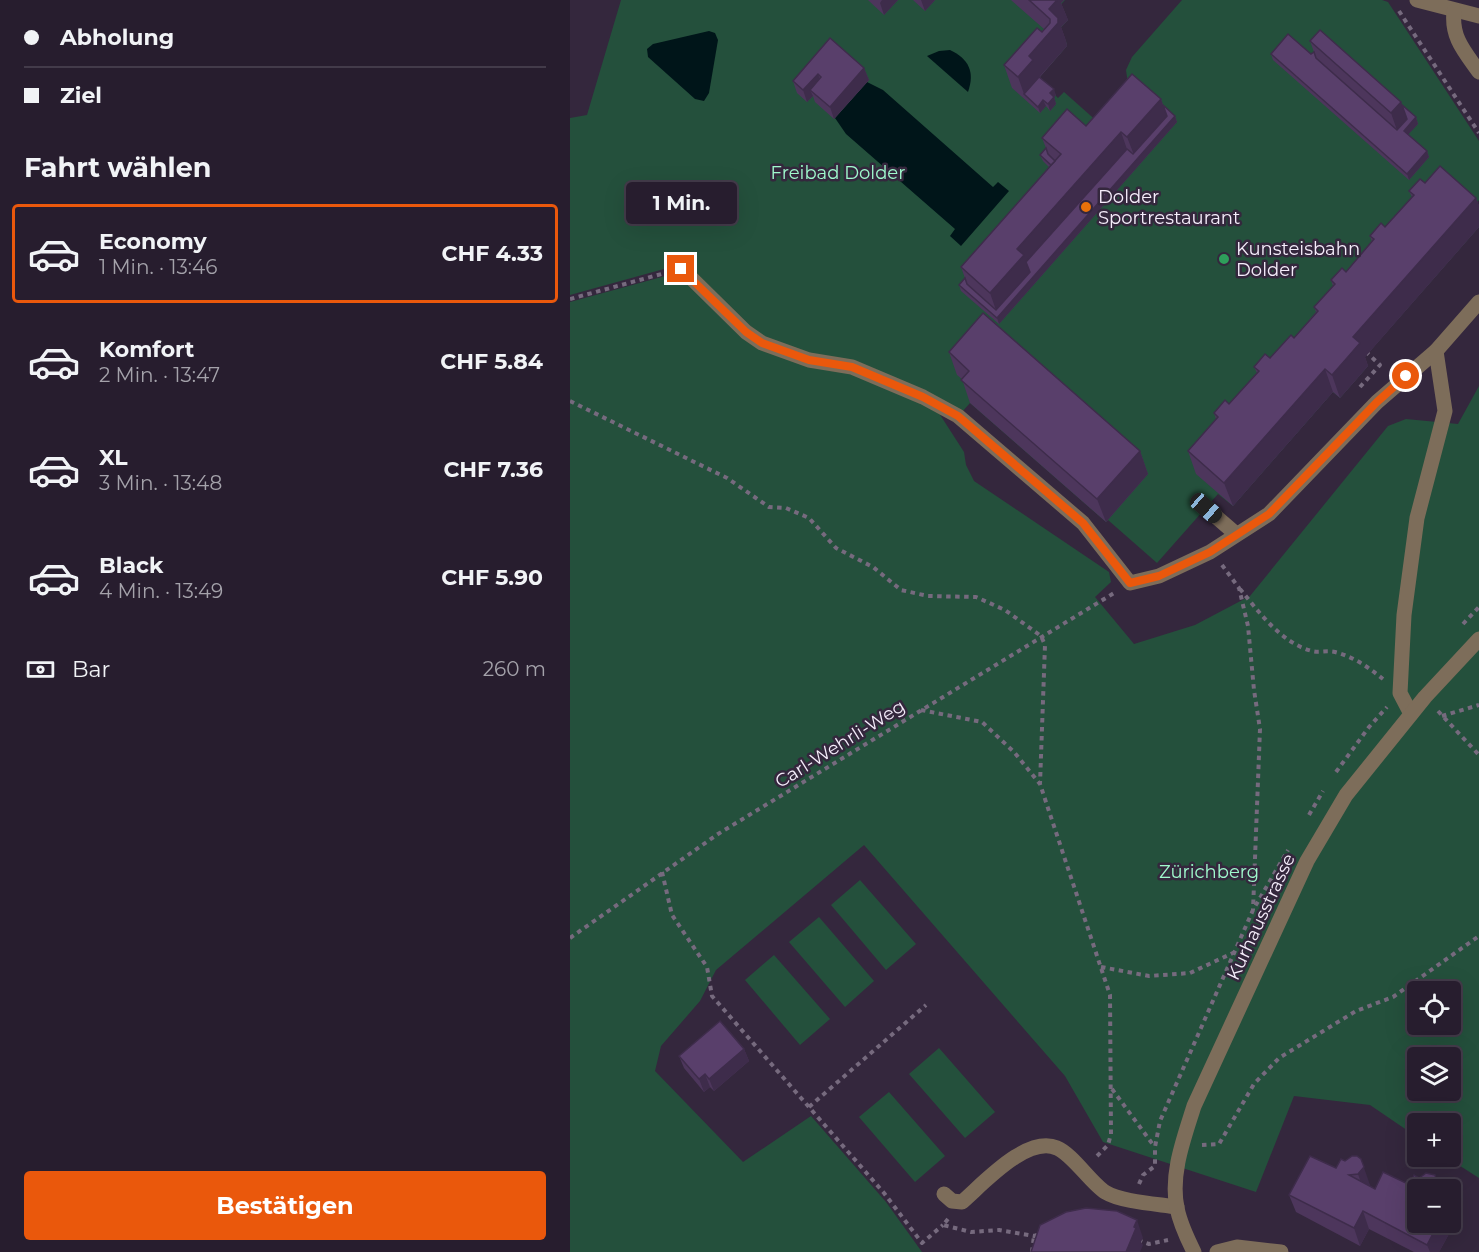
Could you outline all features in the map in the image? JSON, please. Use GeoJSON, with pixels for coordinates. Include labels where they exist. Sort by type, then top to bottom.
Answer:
{"type":"FeatureCollection","features":[{"type":"Feature","properties":{"kind":"street"},"geometry":{"type":"LineString","coordinates":[[1417,0],[1479,16]]}},
{"type":"Feature","properties":{"kind":"street"},"geometry":{"type":"LineString","coordinates":[[1454,11],[1452,25],[1457,39],[1479,72]]}},
{"type":"Feature","properties":{"kind":"street"},"geometry":{"type":"LineString","coordinates":[[681,269],[746,332],[762,343],[809,360],[852,367],[923,397],[958,416],[1083,523],[1130,583],[1159,576],[1210,552],[1269,514],[1377,402],[1436,351],[1479,303]]}},
{"type":"Feature","properties":{"kind":"street"},"geometry":{"type":"LineString","coordinates":[[1411,714],[1400,693],[1404,615],[1417,518],[1445,411],[1436,351]]}},
{"type":"Feature","properties":{"kind":"street"},"geometry":{"type":"LineString","coordinates":[[1206,508],[1236,534]]}},
{"type":"Feature","properties":{"kind":"street","name":"Kurhausstrasse"},"geometry":{"type":"LineString","coordinates":[[1193,1252],[1177,1207],[1176,1174],[1181,1147],[1194,1106],[1307,861],[1346,795],[1411,714],[1479,639]]}},
{"type":"Feature","properties":{"kind":"street"},"geometry":{"type":"LineString","coordinates":[[944,1194],[952,1201],[962,1202],[1019,1154],[1037,1145],[1058,1148],[1105,1192],[1131,1200],[1177,1207]]}},
{"type":"Feature","properties":{"kind":"street"},"geometry":{"type":"LineString","coordinates":[[1217,1252],[1237,1247],[1281,1252]]}},
{"type":"Feature","properties":{"kind":"path"},"geometry":{"type":"LineString","coordinates":[[1397,9],[1479,133]]}},
{"type":"Feature","properties":{"kind":"path"},"geometry":{"type":"LineString","coordinates":[[570,299],[681,269]]}},
{"type":"Feature","properties":{"kind":"path"},"geometry":{"type":"LineString","coordinates":[[1355,381],[1360,387],[1380,364],[1359,344]]}},
{"type":"Feature","properties":{"kind":"path"},"geometry":{"type":"LineString","coordinates":[[570,401],[727,478],[769,507],[786,508],[809,518],[836,548],[873,567],[901,590],[928,596],[976,597],[1005,610],[1041,636],[1045,645],[1040,784],[1110,995],[1111,1134],[1108,1145],[1083,1171]]}},
{"type":"Feature","properties":{"kind":"path"},"geometry":{"type":"LineString","coordinates":[[1210,552],[1272,627],[1311,651],[1332,651],[1364,663],[1400,693]]}},
{"type":"Feature","properties":{"kind":"path","name":"Carl-Wehrli-Weg"},"geometry":{"type":"LineString","coordinates":[[570,938],[718,834],[1130,583]]}},
{"type":"Feature","properties":{"kind":"path"},"geometry":{"type":"LineString","coordinates":[[1239,588],[1248,626],[1260,729],[1253,910]]}},
{"type":"Feature","properties":{"kind":"path"},"geometry":{"type":"LineString","coordinates":[[1425,698],[1479,755]]}},
{"type":"Feature","properties":{"kind":"path"},"geometry":{"type":"LineString","coordinates":[[1442,716],[1479,705]]}},
{"type":"Feature","properties":{"kind":"path"},"geometry":{"type":"LineString","coordinates":[[920,710],[982,722],[1014,752],[1040,784]]}},
{"type":"Feature","properties":{"kind":"path"},"geometry":{"type":"LineString","coordinates":[[662,872],[672,915],[708,967],[712,996],[884,1193],[921,1243],[943,1225],[962,1202]]}},
{"type":"Feature","properties":{"kind":"path"},"geometry":{"type":"LineString","coordinates":[[1181,1147],[1219,1143],[1254,1084],[1279,1058],[1356,1011],[1394,997],[1479,936]]}},
{"type":"Feature","properties":{"kind":"path"},"geometry":{"type":"LineString","coordinates":[[1101,967],[1149,976],[1190,973],[1235,952]]}},
{"type":"Feature","properties":{"kind":"path"},"geometry":{"type":"LineString","coordinates":[[809,1107],[926,1005]]}},
{"type":"Feature","properties":{"kind":"path"},"geometry":{"type":"LineString","coordinates":[[1111,1089],[1155,1147]]}},
{"type":"Feature","properties":{"kind":"path"},"geometry":{"type":"LineString","coordinates":[[943,1225],[971,1232],[999,1230],[1034,1236],[1045,1232]]}},
{"type":"Feature","properties":{"kind":"path"},"geometry":{"type":"LineString","coordinates":[[1032,1252],[1034,1236]]}},
{"type":"Feature","properties":{"kind":"path"},"geometry":{"type":"LineString","coordinates":[[1135,1239],[1142,1242]]}},
{"type":"Feature","properties":{"kind":"green space","name":"Freibad Dolder"},"geometry":{"type":"Polygon","coordinates":[[[621,0],[1065,0],[1057,9],[1068,20],[1057,32],[1066,41],[1067,46],[1038,79],[1058,98],[1064,92],[1109,132],[1128,84],[1126,70],[1132,57],[1182,0],[1382,0],[1388,2],[1479,141],[1479,200],[1471,209],[1479,216],[1479,227],[1362,360],[1368,366],[1340,398],[1333,392],[1233,506],[1218,494],[1157,563],[1108,520],[1106,522],[970,403],[962,412],[785,347],[749,329],[682,264],[570,295],[570,118],[587,115],[621,0]]]}},
{"type":"Feature","properties":{"kind":"green space","name":"Zürichberg"},"geometry":{"type":"Polygon","coordinates":[[[680,272],[758,348],[852,372],[937,410],[964,452],[966,465],[974,481],[1109,572],[1111,582],[1095,597],[1134,644],[1195,625],[1250,596],[1388,426],[1406,419],[1458,424],[1479,386],[1479,1178],[1461,1167],[1461,1113],[1407,1113],[1407,1130],[1370,1105],[1294,1096],[1256,1192],[1103,1142],[1065,1076],[864,845],[716,970],[700,1001],[661,1046],[655,1071],[743,1162],[811,1116],[886,1202],[922,1252],[570,1252],[570,302],[680,272]]]}},
{"type":"Feature","properties":{"kind":"green space"},"geometry":{"type":"Polygon","coordinates":[[[860,880],[916,944],[886,970],[831,905],[860,880]]]}},
{"type":"Feature","properties":{"kind":"green space"},"geometry":{"type":"Polygon","coordinates":[[[819,917],[874,981],[845,1007],[789,942],[819,917]]]}},
{"type":"Feature","properties":{"kind":"green space"},"geometry":{"type":"Polygon","coordinates":[[[774,955],[830,1019],[800,1045],[745,980],[774,955]]]}},
{"type":"Feature","properties":{"kind":"green space"},"geometry":{"type":"Polygon","coordinates":[[[939,1048],[995,1112],[965,1138],[909,1074],[939,1048]]]}},
{"type":"Feature","properties":{"kind":"green space"},"geometry":{"type":"Polygon","coordinates":[[[889,1092],[945,1156],[915,1182],[859,1117],[889,1092]]]}},
{"type":"Feature","properties":{"kind":"shaded area"},"geometry":{"type":"Polygon","coordinates":[[[709,31],[715,33],[718,40],[709,93],[704,101],[695,99],[648,57],[647,49],[653,44],[709,31]]]}},
{"type":"Feature","properties":{"kind":"shaded area"},"geometry":{"type":"Polygon","coordinates":[[[950,50],[962,58],[969,67],[971,78],[968,92],[927,56],[939,51],[950,50]]]}},
{"type":"Feature","properties":{"kind":"shaded area"},"geometry":{"type":"Polygon","coordinates":[[[867,82],[883,90],[993,187],[998,182],[1009,191],[961,246],[950,236],[955,229],[846,134],[835,118],[867,82]]]}},
{"type":"Feature","properties":{"kind":"building"},"geometry":{"type":"Polygon","coordinates":[[[1029,0],[1057,0],[1049,9],[1058,18],[1058,23],[1029,56],[1033,60],[1018,77],[1004,65],[1037,28],[1042,32],[1050,23],[1050,19],[1029,0]]]}},
{"type":"Feature","properties":{"kind":"building"},"geometry":{"type":"Polygon","coordinates":[[[1320,30],[1401,102],[1391,113],[1310,41],[1320,30]]]}},
{"type":"Feature","properties":{"kind":"building"},"geometry":{"type":"Polygon","coordinates":[[[1288,34],[1311,54],[1314,52],[1316,58],[1397,130],[1407,119],[1402,105],[1416,117],[1404,131],[1427,151],[1407,174],[1271,54],[1288,34]]]}},
{"type":"Feature","properties":{"kind":"building"},"geometry":{"type":"Polygon","coordinates":[[[830,38],[864,68],[830,107],[810,90],[821,77],[818,74],[803,90],[793,81],[830,38]]]}},
{"type":"Feature","properties":{"kind":"building"},"geometry":{"type":"Polygon","coordinates":[[[1132,74],[1161,99],[1127,137],[1121,132],[1017,249],[1024,255],[990,293],[961,267],[1061,154],[1042,138],[1067,109],[1086,126],[1132,74]]]}},
{"type":"Feature","properties":{"kind":"building"},"geometry":{"type":"Polygon","coordinates":[[[1039,77],[1054,89],[1050,93],[1054,97],[1048,104],[1043,100],[1038,107],[1024,94],[1039,77]]]}},
{"type":"Feature","properties":{"kind":"building"},"geometry":{"type":"Polygon","coordinates":[[[1163,105],[1175,116],[997,318],[959,285],[965,278],[967,284],[996,310],[1030,272],[1026,262],[1127,149],[1133,154],[1167,116],[1163,105]]]}},
{"type":"Feature","properties":{"kind":"building"},"geometry":{"type":"Polygon","coordinates":[[[1046,148],[1055,161],[1051,165],[1040,155],[1046,148]]]}},
{"type":"Feature","properties":{"kind":"building"},"geometry":{"type":"Polygon","coordinates":[[[1440,166],[1476,198],[1353,337],[1360,343],[1332,375],[1325,369],[1224,483],[1188,451],[1218,417],[1214,413],[1225,400],[1229,404],[1259,371],[1254,367],[1265,354],[1270,358],[1291,335],[1294,338],[1318,311],[1314,307],[1335,284],[1331,280],[1342,268],[1346,272],[1374,239],[1370,236],[1381,223],[1385,227],[1414,195],[1409,191],[1420,179],[1425,183],[1440,166]]]}},
{"type":"Feature","properties":{"kind":"building"},"geometry":{"type":"Polygon","coordinates":[[[983,313],[1140,451],[1097,499],[961,380],[969,371],[949,352],[983,313]]]}},
{"type":"Feature","properties":{"kind":"building"},"geometry":{"type":"Polygon","coordinates":[[[720,1021],[744,1049],[709,1079],[705,1074],[699,1079],[679,1056],[720,1021]]]}},
{"type":"Feature","properties":{"kind":"building"},"geometry":{"type":"Polygon","coordinates":[[[1310,1156],[1336,1168],[1341,1159],[1345,1161],[1352,1156],[1357,1156],[1364,1167],[1358,1174],[1349,1175],[1375,1189],[1383,1172],[1407,1184],[1407,1233],[1433,1233],[1427,1245],[1363,1211],[1354,1228],[1289,1195],[1310,1156]]]}},
{"type":"Feature","properties":{"kind":"building"},"geometry":{"type":"Polygon","coordinates":[[[1426,1173],[1435,1175],[1436,1179],[1412,1179],[1414,1175],[1419,1178],[1426,1173]]]}},
{"type":"Feature","properties":{"kind":"building"},"geometry":{"type":"Polygon","coordinates":[[[1086,1208],[1117,1211],[1137,1220],[1126,1252],[1031,1252],[1040,1225],[1066,1212],[1086,1208]]]}},
{"type":"Feature","properties":{"kind":"place","name":"Dolder Sportrestaurant"},"geometry":{"type":"Point","coordinates":[1086,207]}},
{"type":"Feature","properties":{"kind":"place","name":"Kunsteisbahn Dolder"},"geometry":{"type":"Point","coordinates":[1224,259]}},
{"type":"Feature","properties":{"kind":"route"},"geometry":{"type":"LineString","coordinates":[[681,269],[746,332],[762,343],[809,360],[852,367],[923,397],[958,416],[1083,523],[1130,583],[1159,576],[1210,552],[1269,514],[1377,402],[1406,376]]}}]}
